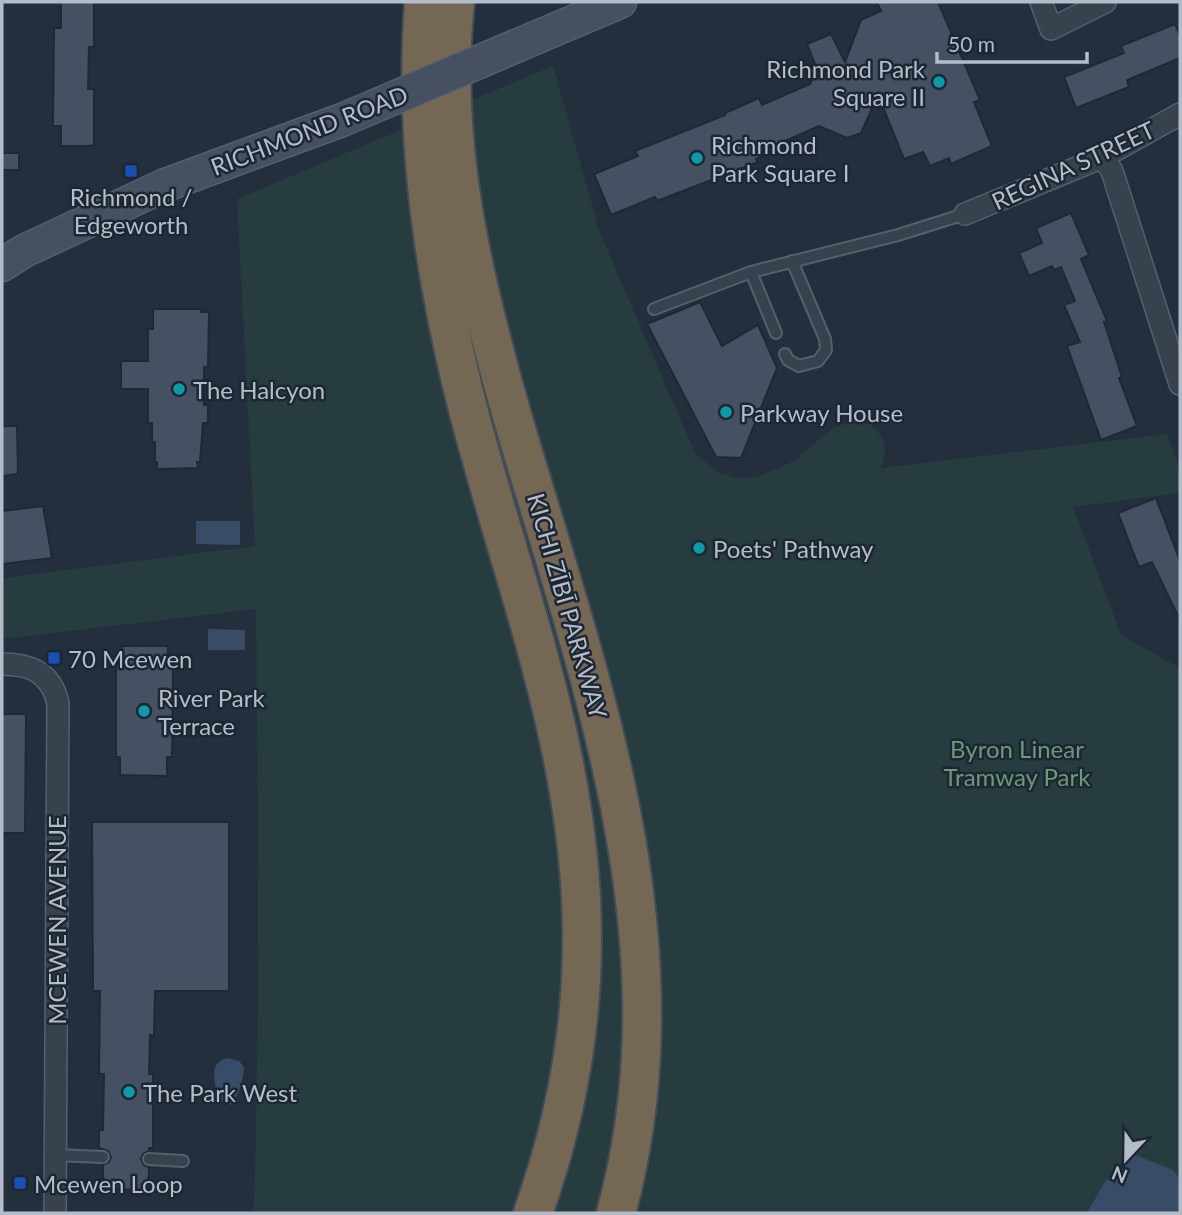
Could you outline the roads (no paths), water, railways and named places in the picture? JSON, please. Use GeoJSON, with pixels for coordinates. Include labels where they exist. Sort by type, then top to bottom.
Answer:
{"type":"FeatureCollection","features":[{"type":"Feature","properties":{"kind":"highway","name":"KICHI ZĪBĪ PARKWAY"},"geometry":{"type":"LineString","coordinates":[[424,2],[421,84],[428,193],[444,302],[464,392],[551,697],[578,855],[582,963],[573,1061],[557,1141],[533,1213]]}},
{"type":"Feature","properties":{"kind":"highway","name":"KICHI ZĪBĪ PARKWAY"},"geometry":{"type":"LineString","coordinates":[[454,2],[451,84],[459,183],[468,242],[496,362],[601,720],[634,879],[641,956],[642,1045],[629,1156],[616,1213]]}},
{"type":"Feature","properties":{"kind":"main road","name":"RICHMOND ROAD"},"geometry":{"type":"LineString","coordinates":[[2,265],[24,251],[163,186],[342,120],[620,2]]}},
{"type":"Feature","properties":{"kind":"street"},"geometry":{"type":"LineString","coordinates":[[1041,2],[1051,29],[1105,2]]}},
{"type":"Feature","properties":{"kind":"street","name":"REGINA STREET"},"geometry":{"type":"LineString","coordinates":[[965,215],[1103,157],[1180,114]]}},
{"type":"Feature","properties":{"kind":"street"},"geometry":{"type":"LineString","coordinates":[[1103,157],[1112,171],[1180,384]]}},
{"type":"Feature","properties":{"kind":"street","name":"MCEWEN AVENUE"},"geometry":{"type":"LineString","coordinates":[[2,663],[21,664],[42,673],[50,682],[58,703],[55,1213]]}},
{"type":"Feature","properties":{"kind":"lane"},"geometry":{"type":"LineString","coordinates":[[415,2],[421,84]]}},
{"type":"Feature","properties":{"kind":"lane"},"geometry":{"type":"LineString","coordinates":[[654,309],[751,272],[965,215]]}},
{"type":"Feature","properties":{"kind":"lane"},"geometry":{"type":"LineString","coordinates":[[785,354],[793,364],[807,366],[818,361],[826,350],[825,339],[792,261]]}},
{"type":"Feature","properties":{"kind":"lane"},"geometry":{"type":"LineString","coordinates":[[751,272],[776,333]]}},
{"type":"Feature","properties":{"kind":"lane"},"geometry":{"type":"LineString","coordinates":[[55,1155],[103,1157]]}},
{"type":"Feature","properties":{"kind":"lane"},"geometry":{"type":"LineString","coordinates":[[149,1159],[183,1161]]}},
{"type":"Feature","properties":{"kind":"water"},"geometry":{"type":"Polygon","coordinates":[[[196,521],[240,521],[240,545],[196,544],[196,521]]]}},
{"type":"Feature","properties":{"kind":"water"},"geometry":{"type":"Polygon","coordinates":[[[208,629],[245,630],[245,650],[208,650],[208,629]]]}},
{"type":"Feature","properties":{"kind":"water"},"geometry":{"type":"Polygon","coordinates":[[[227,1058],[239,1061],[244,1067],[239,1092],[230,1105],[217,1097],[214,1079],[217,1064],[227,1058]]]}},
{"type":"Feature","properties":{"kind":"water"},"geometry":{"type":"Polygon","coordinates":[[[1133,1154],[1173,1170],[1180,1179],[1180,1213],[1087,1213],[1104,1183],[1133,1154]]]}},
{"type":"Feature","properties":{"kind":"place","name":"Richmond Park Square II"},"geometry":{"type":"Point","coordinates":[939,82]}},
{"type":"Feature","properties":{"kind":"place","name":"Richmond Park Square I"},"geometry":{"type":"Point","coordinates":[697,158]}},
{"type":"Feature","properties":{"kind":"place","name":"Richmond / Edgeworth"},"geometry":{"type":"Point","coordinates":[131,171]}},
{"type":"Feature","properties":{"kind":"place","name":"The Halcyon"},"geometry":{"type":"Point","coordinates":[179,389]}},
{"type":"Feature","properties":{"kind":"place","name":"Parkway House"},"geometry":{"type":"Point","coordinates":[726,412]}},
{"type":"Feature","properties":{"kind":"place","name":"Poets' Pathway"},"geometry":{"type":"Point","coordinates":[699,548]}},
{"type":"Feature","properties":{"kind":"place","name":"70 Mcewen"},"geometry":{"type":"Point","coordinates":[54,658]}},
{"type":"Feature","properties":{"kind":"place","name":"River Park Terrace"},"geometry":{"type":"Point","coordinates":[144,711]}},
{"type":"Feature","properties":{"kind":"place","name":"The Park West"},"geometry":{"type":"Point","coordinates":[129,1092]}},
{"type":"Feature","properties":{"kind":"place","name":"Mcewen Loop"},"geometry":{"type":"Point","coordinates":[20,1183]}},
{"type":"Feature","properties":{"kind":"park label","name":"Byron Linear Tramway Park"},"geometry":{"type":"Point","coordinates":[1017,762]}}]}
